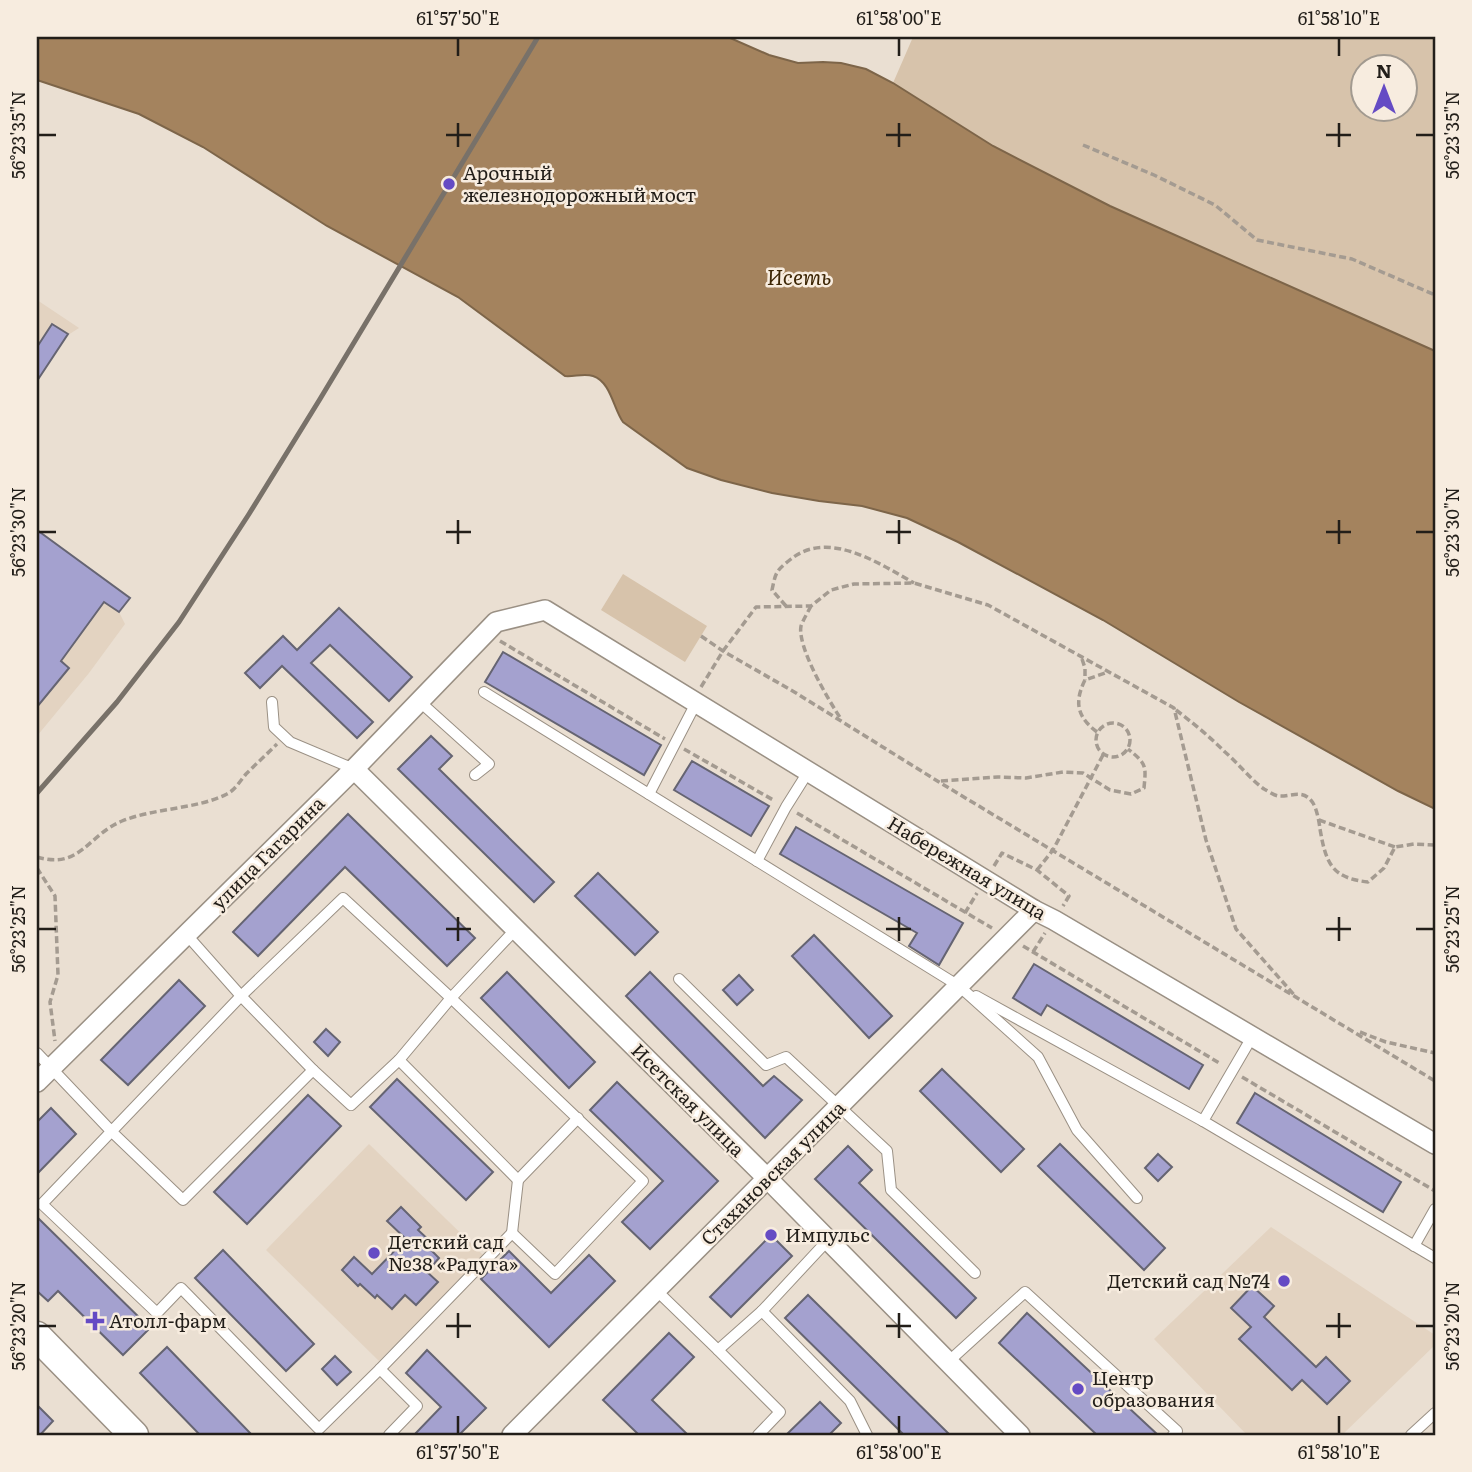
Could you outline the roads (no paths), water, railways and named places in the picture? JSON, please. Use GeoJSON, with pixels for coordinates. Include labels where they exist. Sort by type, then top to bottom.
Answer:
{"type":"FeatureCollection","features":[{"type":"Feature","properties":{"kind":"main road"},"geometry":{"type":"LineString","coordinates":[[37,1336],[134,1435]]}},
{"type":"Feature","properties":{"kind":"street","name":"Набережная улица"},"geometry":{"type":"LineString","coordinates":[[498,631],[545,610],[1034,910],[1066,926],[1435,1144]]}},
{"type":"Feature","properties":{"kind":"street","name":"улица Гагарина"},"geometry":{"type":"LineString","coordinates":[[49,1070],[354,769],[419,701],[498,631]]}},
{"type":"Feature","properties":{"kind":"street","name":"Исетская улица"},"geometry":{"type":"LineString","coordinates":[[354,769],[768,1179],[1020,1435]]}},
{"type":"Feature","properties":{"kind":"street","name":"Стахановская улица"},"geometry":{"type":"LineString","coordinates":[[512,1435],[1034,910]]}},
{"type":"Feature","properties":{"kind":"lane"},"geometry":{"type":"LineString","coordinates":[[484,692],[958,986],[1203,1121],[1435,1258]]}},
{"type":"Feature","properties":{"kind":"lane"},"geometry":{"type":"LineString","coordinates":[[419,701],[489,764],[475,775]]}},
{"type":"Feature","properties":{"kind":"lane"},"geometry":{"type":"LineString","coordinates":[[272,702],[274,727],[290,742],[354,769]]}},
{"type":"Feature","properties":{"kind":"lane"},"geometry":{"type":"LineString","coordinates":[[649,794],[694,702]]}},
{"type":"Feature","properties":{"kind":"lane"},"geometry":{"type":"LineString","coordinates":[[757,861],[808,772]]}},
{"type":"Feature","properties":{"kind":"lane"},"geometry":{"type":"LineString","coordinates":[[512,1233],[555,1274],[643,1181],[578,1118],[451,998],[343,898],[241,996],[41,1203],[157,1313],[181,1288],[321,1432],[512,1233],[518,1180],[578,1118]]}},
{"type":"Feature","properties":{"kind":"lane"},"geometry":{"type":"LineString","coordinates":[[186,934],[241,996],[351,1105],[399,1060],[451,998],[515,930]]}},
{"type":"Feature","properties":{"kind":"lane"},"geometry":{"type":"LineString","coordinates":[[679,979],[766,1065],[786,1057],[887,1151],[891,1190],[975,1273]]}},
{"type":"Feature","properties":{"kind":"lane"},"geometry":{"type":"LineString","coordinates":[[958,986],[1038,1057],[1077,1130],[1138,1198]]}},
{"type":"Feature","properties":{"kind":"lane"},"geometry":{"type":"LineString","coordinates":[[1203,1121],[1252,1037]]}},
{"type":"Feature","properties":{"kind":"lane"},"geometry":{"type":"LineString","coordinates":[[37,1053],[49,1070],[183,1199],[313,1070]]}},
{"type":"Feature","properties":{"kind":"lane"},"geometry":{"type":"LineString","coordinates":[[399,1060],[518,1180]]}},
{"type":"Feature","properties":{"kind":"lane"},"geometry":{"type":"LineString","coordinates":[[1414,1246],[1435,1209]]}},
{"type":"Feature","properties":{"kind":"lane"},"geometry":{"type":"LineString","coordinates":[[719,1350],[762,1311],[828,1240]]}},
{"type":"Feature","properties":{"kind":"lane"},"geometry":{"type":"LineString","coordinates":[[656,1290],[780,1412],[758,1435]]}},
{"type":"Feature","properties":{"kind":"lane"},"geometry":{"type":"LineString","coordinates":[[948,1362],[1025,1292],[1177,1431],[1172,1435]]}},
{"type":"Feature","properties":{"kind":"lane"},"geometry":{"type":"LineString","coordinates":[[762,1311],[850,1401],[867,1435]]}},
{"type":"Feature","properties":{"kind":"lane"},"geometry":{"type":"LineString","coordinates":[[380,1369],[417,1406],[389,1435]]}},
{"type":"Feature","properties":{"kind":"lane"},"geometry":{"type":"LineString","coordinates":[[1411,1435],[1435,1413]]}},
{"type":"Feature","properties":{"kind":"water","name":"Исеть"},"geometry":{"type":"Polygon","coordinates":[[[37,37],[728,37],[769,55],[798,63],[841,63],[866,69],[993,146],[1110,206],[1435,351],[1435,809],[1239,702],[1103,620],[958,542],[907,518],[862,506],[772,493],[687,468],[623,422],[608,390],[599,379],[590,375],[565,376],[458,297],[327,226],[203,147],[139,114],[37,80],[37,37]]]}},
{"type":"Feature","properties":{"kind":"railway"},"geometry":{"type":"LineString","coordinates":[[37,793],[117,702],[179,622],[320,399],[538,37]]}},
{"type":"Feature","properties":{"kind":"place","name":"Арочный железнодорожный мост"},"geometry":{"type":"Point","coordinates":[449,184]}},
{"type":"Feature","properties":{"kind":"place","name":"Импульс"},"geometry":{"type":"Point","coordinates":[771,1235]}},
{"type":"Feature","properties":{"kind":"place","name":"Детский сад №38 «Радуга»"},"geometry":{"type":"Point","coordinates":[374,1253]}},
{"type":"Feature","properties":{"kind":"place","name":"Детский сад №74"},"geometry":{"type":"Point","coordinates":[1284,1281]}},
{"type":"Feature","properties":{"kind":"place","name":"Атолл-фарм"},"geometry":{"type":"Point","coordinates":[95,1321]}},
{"type":"Feature","properties":{"kind":"place","name":"Центр образования"},"geometry":{"type":"Point","coordinates":[1078,1389]}}]}
